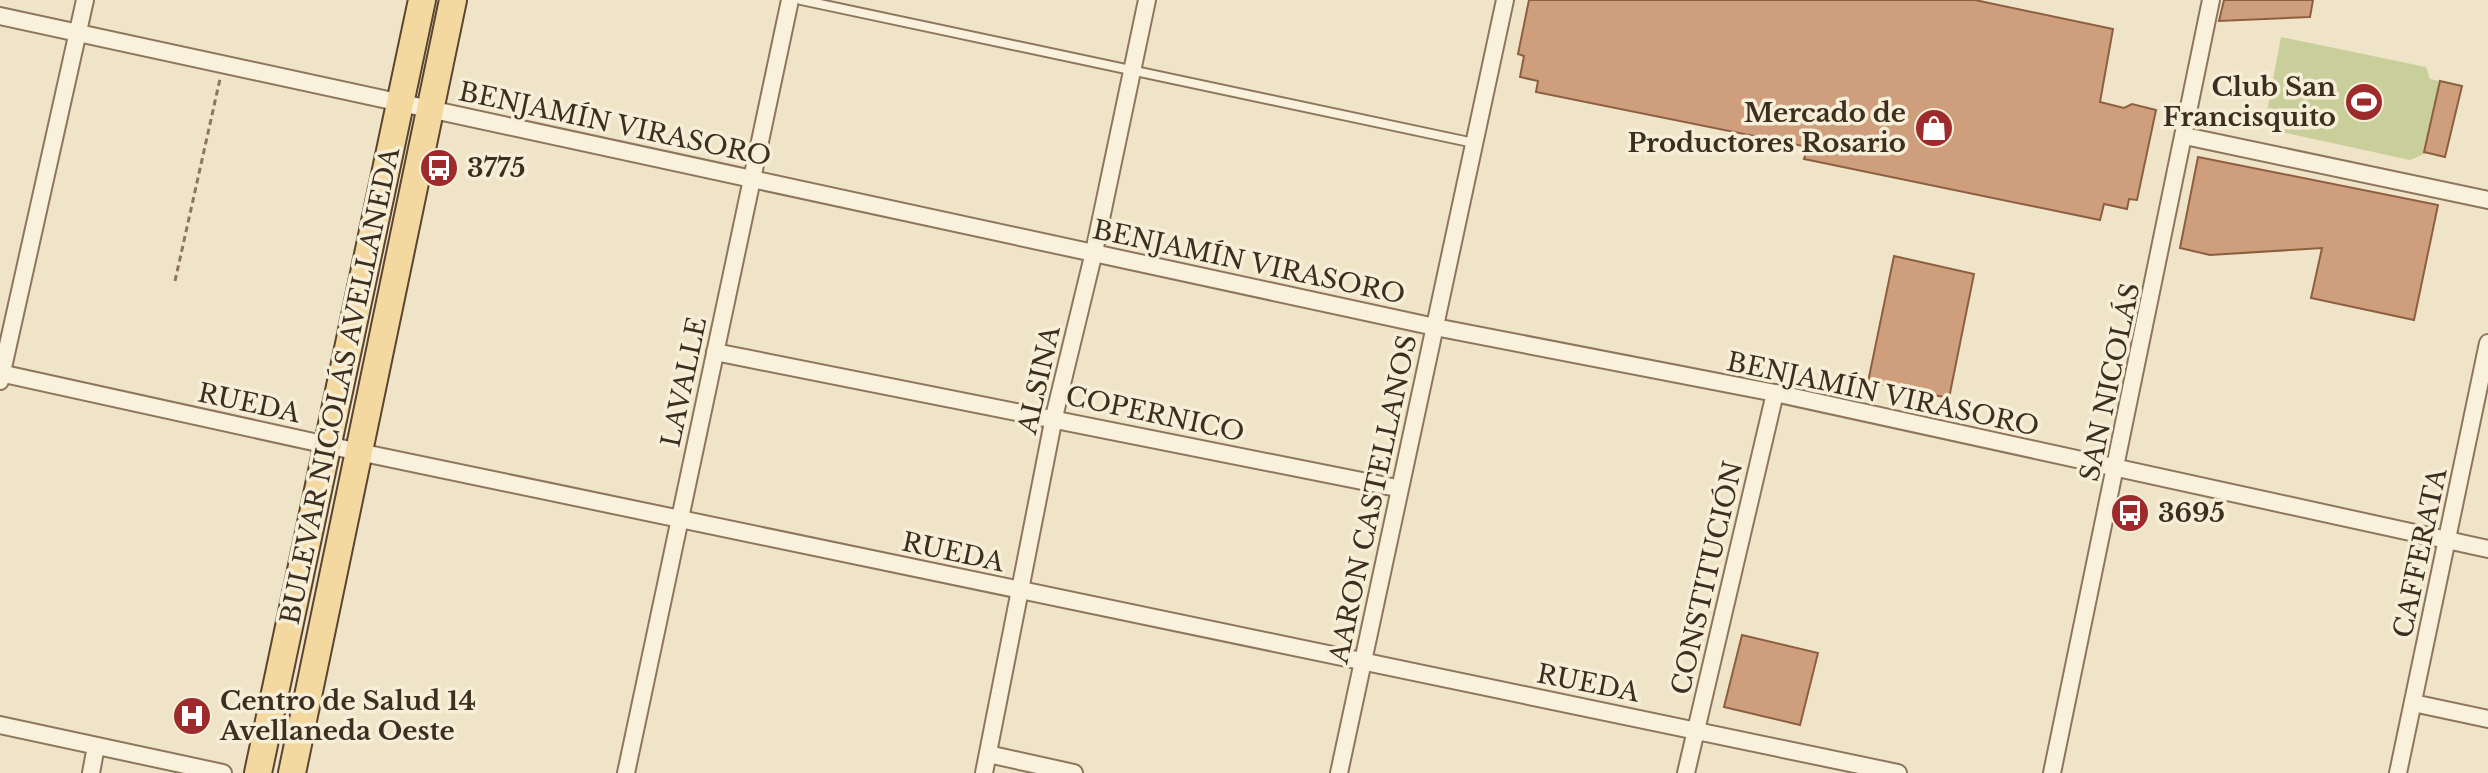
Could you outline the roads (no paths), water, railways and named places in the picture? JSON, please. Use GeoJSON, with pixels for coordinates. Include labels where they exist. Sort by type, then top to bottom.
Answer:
{"type":"FeatureCollection","features":[{"type":"Feature","properties":{"kind":"main road","name":"BULEVAR NICOLÁS AVELLANEDA"},"geometry":{"type":"LineString","coordinates":[[258,773],[422,0]]}},
{"type":"Feature","properties":{"kind":"main road","name":"BULEVAR NICOLÁS AVELLANEDA"},"geometry":{"type":"LineString","coordinates":[[292,773],[453,0]]}},
{"type":"Feature","properties":{"kind":"street"},"geometry":{"type":"LineString","coordinates":[[1,376],[85,0]]}},
{"type":"Feature","properties":{"kind":"street","name":"LAVALLE"},"geometry":{"type":"LineString","coordinates":[[626,773],[790,0]]}},
{"type":"Feature","properties":{"kind":"street","name":"ALSINA"},"geometry":{"type":"LineString","coordinates":[[984,773],[1054,417],[1094,252],[1147,0]]}},
{"type":"Feature","properties":{"kind":"street","name":"AARON CASTELLANOS"},"geometry":{"type":"LineString","coordinates":[[1339,773],[1397,488],[1505,0]]}},
{"type":"Feature","properties":{"kind":"street","name":"SAN NICOLÁS"},"geometry":{"type":"LineString","coordinates":[[2052,773],[2211,0]]}},
{"type":"Feature","properties":{"kind":"street","name":"BENJAMÍN VIRASORO"},"geometry":{"type":"LineString","coordinates":[[0,16],[1435,327],[1775,393],[2488,549]]}},
{"type":"Feature","properties":{"kind":"street"},"geometry":{"type":"LineString","coordinates":[[2185,136],[2488,200]]}},
{"type":"Feature","properties":{"kind":"street","name":"CAFFERATA"},"geometry":{"type":"LineString","coordinates":[[2398,773],[2488,343]]}},
{"type":"Feature","properties":{"kind":"street","name":"COPERNICO"},"geometry":{"type":"LineString","coordinates":[[715,352],[1054,417],[1397,488]]}},
{"type":"Feature","properties":{"kind":"street","name":"RUEDA"},"geometry":{"type":"LineString","coordinates":[[1,376],[1362,663],[1696,728],[1898,773]]}},
{"type":"Feature","properties":{"kind":"street","name":"CONSTITUCIÓN"},"geometry":{"type":"LineString","coordinates":[[1686,773],[1775,393]]}},
{"type":"Feature","properties":{"kind":"street"},"geometry":{"type":"LineString","coordinates":[[2413,703],[2488,719]]}},
{"type":"Feature","properties":{"kind":"street"},"geometry":{"type":"LineString","coordinates":[[0,725],[223,773]]}},
{"type":"Feature","properties":{"kind":"street"},"geometry":{"type":"LineString","coordinates":[[91,773],[96,746]]}},
{"type":"Feature","properties":{"kind":"street"},"geometry":{"type":"LineString","coordinates":[[988,754],[1074,773]]}},
{"type":"Feature","properties":{"kind":"lane"},"geometry":{"type":"LineString","coordinates":[[801,0],[1474,143]]}},
{"type":"Feature","properties":{"kind":"place","name":"Club San Francisquito"},"geometry":{"type":"Point","coordinates":[2364,102]}},
{"type":"Feature","properties":{"kind":"place","name":"Mercado de Productores Rosario"},"geometry":{"type":"Point","coordinates":[1934,128]}},
{"type":"Feature","properties":{"kind":"place","name":"3775"},"geometry":{"type":"Point","coordinates":[439,168]}},
{"type":"Feature","properties":{"kind":"place","name":"3695"},"geometry":{"type":"Point","coordinates":[2130,513]}},
{"type":"Feature","properties":{"kind":"place","name":"Centro de Salud 14 Avellaneda Oeste"},"geometry":{"type":"Point","coordinates":[192,716]}}]}
